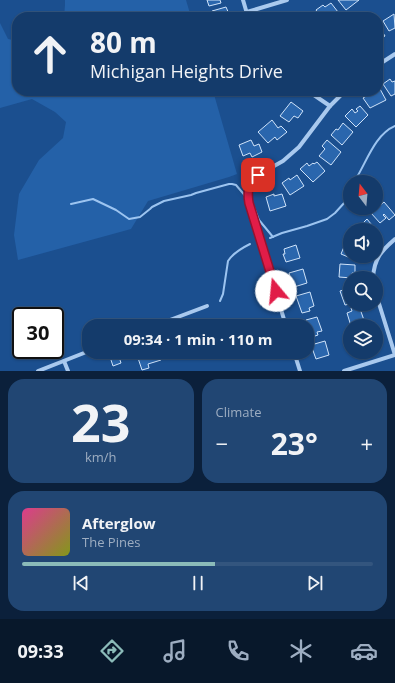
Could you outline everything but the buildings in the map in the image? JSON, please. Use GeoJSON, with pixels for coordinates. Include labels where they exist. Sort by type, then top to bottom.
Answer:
{"type":"FeatureCollection","features":[{"type":"Feature","properties":{"kind":"street"},"geometry":{"type":"LineString","coordinates":[[243,0],[247,12],[287,0]]}},
{"type":"Feature","properties":{"kind":"street"},"geometry":{"type":"LineString","coordinates":[[383,62],[395,54]]}},
{"type":"Feature","properties":{"kind":"street"},"geometry":{"type":"LineString","coordinates":[[315,96],[330,106]]}},
{"type":"Feature","properties":{"kind":"street"},"geometry":{"type":"LineString","coordinates":[[284,319],[251,210],[248,192],[251,183],[258,175],[276,165],[295,150],[330,106],[340,96]]}},
{"type":"Feature","properties":{"kind":"street"},"geometry":{"type":"LineString","coordinates":[[373,271],[378,257],[384,248],[395,239]]}},
{"type":"Feature","properties":{"kind":"street"},"geometry":{"type":"LineString","coordinates":[[173,319],[207,306]]}},
{"type":"Feature","properties":{"kind":"street"},"geometry":{"type":"LineString","coordinates":[[344,371],[395,355],[381,311]]}},
{"type":"Feature","properties":{"kind":"street"},"geometry":{"type":"LineString","coordinates":[[38,371],[82,354]]}},
{"type":"Feature","properties":{"kind":"street"},"geometry":{"type":"LineString","coordinates":[[296,359],[300,371]]}},
{"type":"Feature","properties":{"kind":"street"},"geometry":{"type":"LineString","coordinates":[[64,361],[68,371]]}},
{"type":"Feature","properties":{"kind":"shaded area"},"geometry":{"type":"Polygon","coordinates":[[[65,0],[186,0],[190,12],[64,12],[65,0]]]}},
{"type":"Feature","properties":{"kind":"shaded area"},"geometry":{"type":"Polygon","coordinates":[[[0,23],[8,39],[12,40],[12,96],[214,96],[237,174],[148,201],[131,229],[18,260],[14,235],[19,194],[39,160],[63,138],[66,122],[55,112],[32,99],[0,108],[0,23]]]}},
{"type":"Feature","properties":{"kind":"waterway"},"geometry":{"type":"LineString","coordinates":[[358,175],[381,136],[395,126]]}},
{"type":"Feature","properties":{"kind":"waterway"},"geometry":{"type":"LineString","coordinates":[[71,204],[93,199],[116,210],[129,219],[140,217],[152,207],[164,201],[232,184],[236,185],[253,205],[259,220],[273,237]]}},
{"type":"Feature","properties":{"kind":"waterway"},"geometry":{"type":"LineString","coordinates":[[270,238],[327,219],[343,204]]}},
{"type":"Feature","properties":{"kind":"waterway"},"geometry":{"type":"LineString","coordinates":[[220,301],[223,294],[228,261],[235,253],[250,244]]}},
{"type":"Feature","properties":{"kind":"route"},"geometry":{"type":"LineString","coordinates":[[258,175],[251,183],[249,188],[249,203],[276,291]]}}]}
